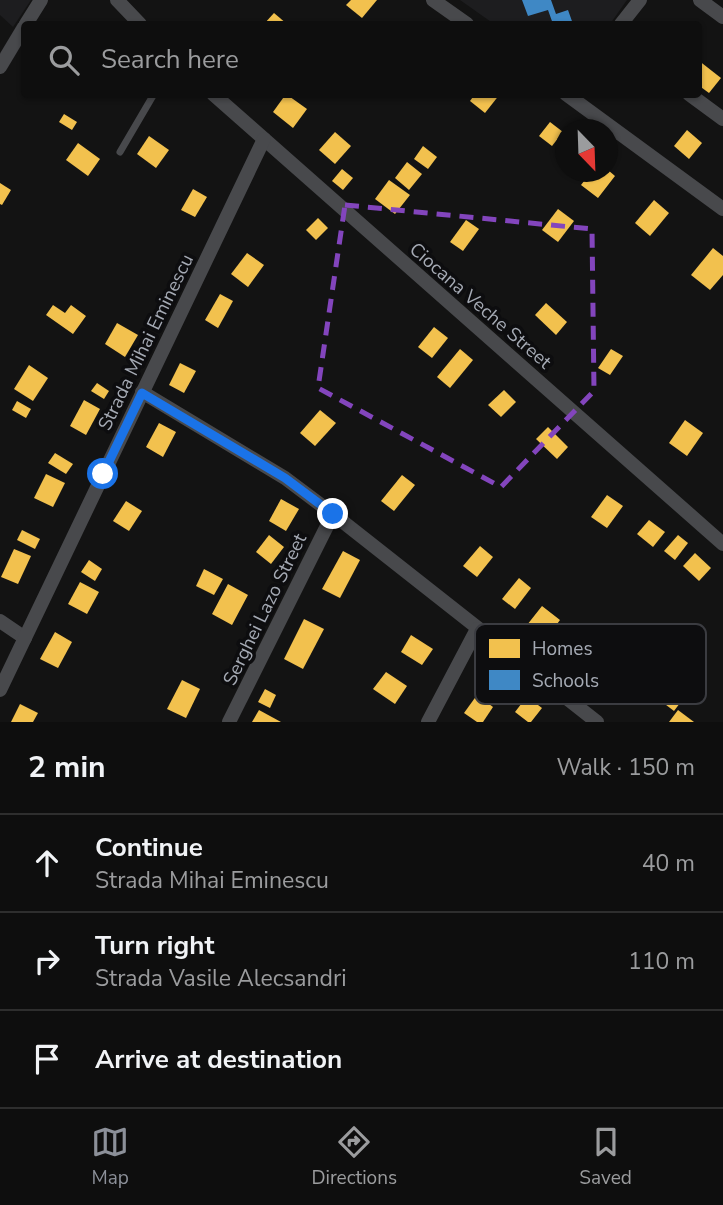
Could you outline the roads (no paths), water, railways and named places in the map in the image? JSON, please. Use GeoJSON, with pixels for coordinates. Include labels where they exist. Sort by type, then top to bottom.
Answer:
{"type":"FeatureCollection","features":[{"type":"Feature","properties":{"kind":"street"},"geometry":{"type":"LineString","coordinates":[[28,21],[41,0]]}},
{"type":"Feature","properties":{"kind":"street"},"geometry":{"type":"LineString","coordinates":[[117,0],[137,21]]}},
{"type":"Feature","properties":{"kind":"street"},"geometry":{"type":"LineString","coordinates":[[433,0],[463,21]]}},
{"type":"Feature","properties":{"kind":"street"},"geometry":{"type":"LineString","coordinates":[[623,21],[640,0]]}},
{"type":"Feature","properties":{"kind":"street"},"geometry":{"type":"LineString","coordinates":[[700,0],[723,17]]}},
{"type":"Feature","properties":{"kind":"street"},"geometry":{"type":"LineString","coordinates":[[0,67],[21,33]]}},
{"type":"Feature","properties":{"kind":"street","name":"Ciocana Veche Street"},"geometry":{"type":"LineString","coordinates":[[218,98],[723,544]]}},
{"type":"Feature","properties":{"kind":"street"},"geometry":{"type":"LineString","coordinates":[[571,98],[723,209]]}},
{"type":"Feature","properties":{"kind":"street"},"geometry":{"type":"LineString","coordinates":[[694,98],[723,119]]}},
{"type":"Feature","properties":{"kind":"street","name":"Strada Mihai Eminescu"},"geometry":{"type":"LineString","coordinates":[[0,690],[264,139]]}},
{"type":"Feature","properties":{"kind":"street"},"geometry":{"type":"LineString","coordinates":[[142,393],[285,478],[475,626]]}},
{"type":"Feature","properties":{"kind":"street","name":"Serghei Lazo Street"},"geometry":{"type":"LineString","coordinates":[[229,722],[333,514]]}},
{"type":"Feature","properties":{"kind":"street"},"geometry":{"type":"LineString","coordinates":[[0,621],[25,638]]}},
{"type":"Feature","properties":{"kind":"street"},"geometry":{"type":"LineString","coordinates":[[428,722],[475,632]]}},
{"type":"Feature","properties":{"kind":"street"},"geometry":{"type":"LineString","coordinates":[[574,704],[597,722]]}},
{"type":"Feature","properties":{"kind":"lane"},"geometry":{"type":"LineString","coordinates":[[120,152],[152,98]]}}]}
